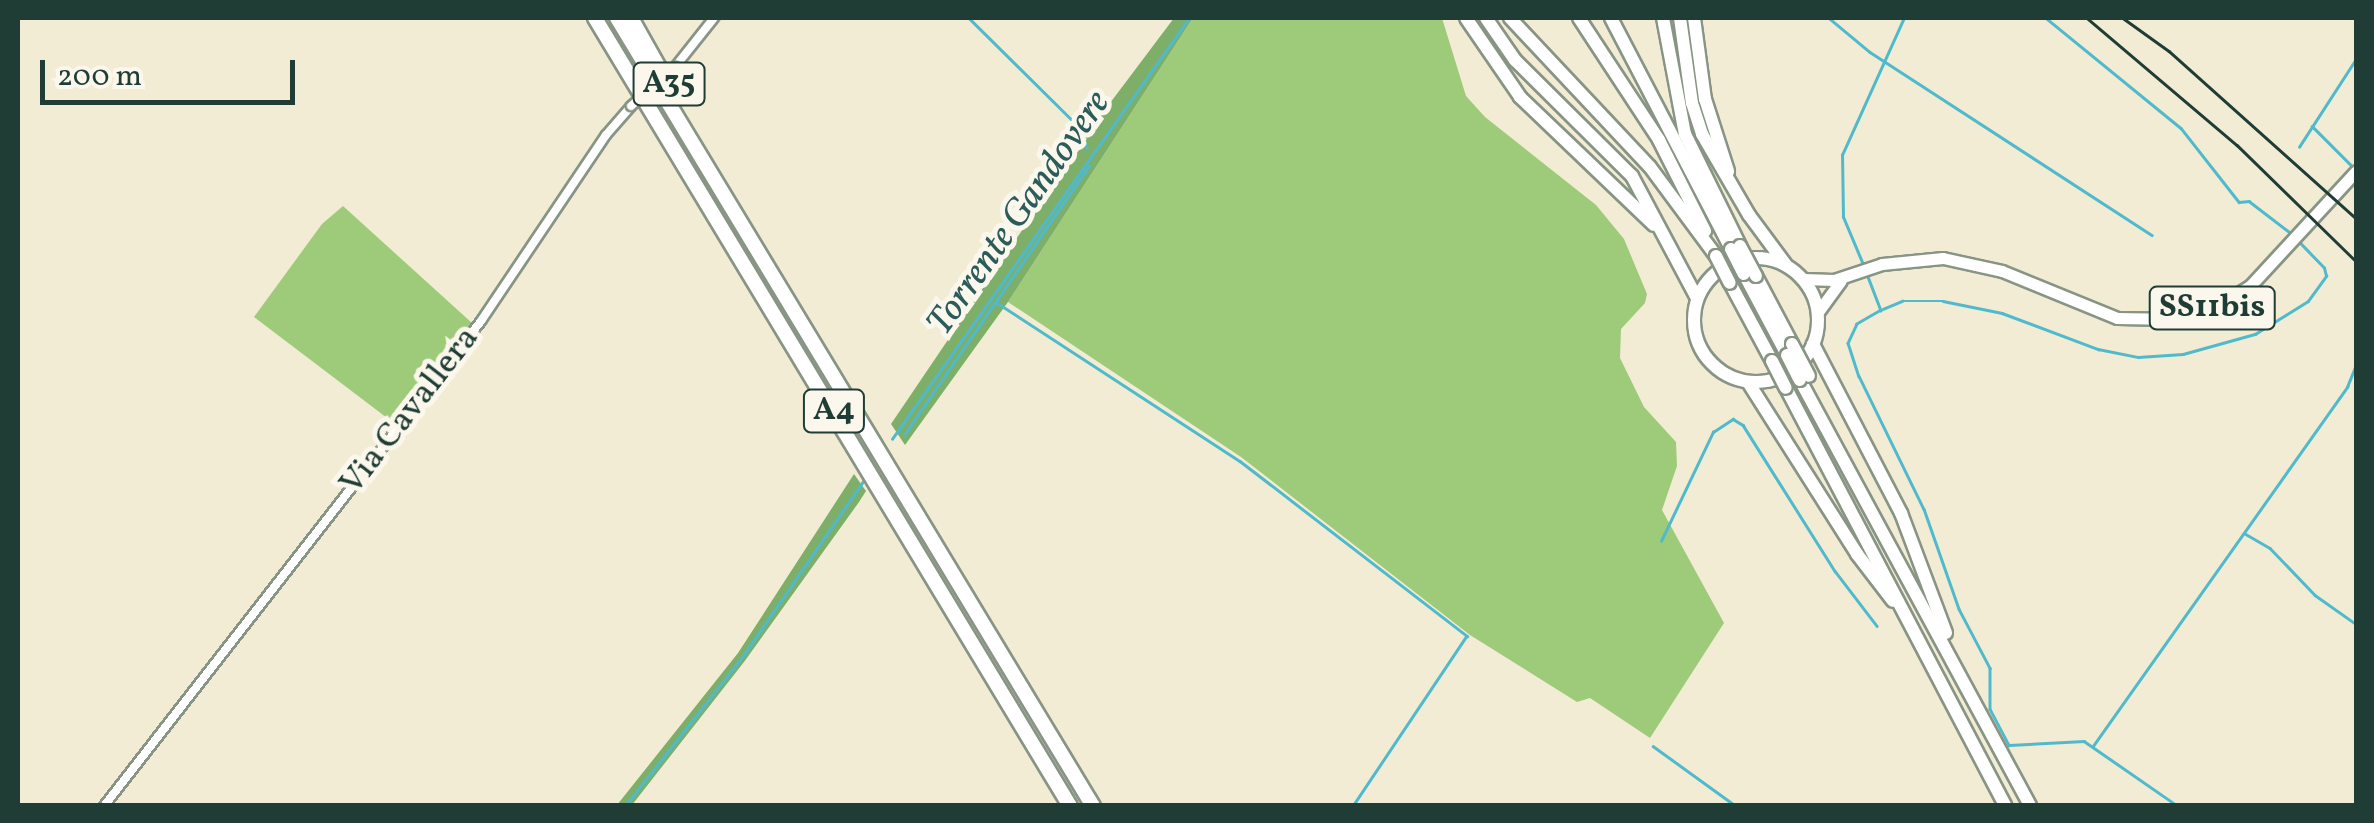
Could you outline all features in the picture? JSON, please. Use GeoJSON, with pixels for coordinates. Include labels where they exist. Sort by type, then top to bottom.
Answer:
{"type":"FeatureCollection","features":[{"type":"Feature","properties":{"kind":"highway","name":"A4"},"geometry":{"type":"LineString","coordinates":[[595,18],[1070,806]]}},
{"type":"Feature","properties":{"kind":"highway","name":"A4"},"geometry":{"type":"LineString","coordinates":[[617,18],[1093,806]]}},
{"type":"Feature","properties":{"kind":"highway","name":"A35"},"geometry":{"type":"LineString","coordinates":[[631,18],[663,70],[702,154]]}},
{"type":"Feature","properties":{"kind":"highway"},"geometry":{"type":"LineString","coordinates":[[1466,18],[1520,97],[1629,198],[1670,244]]}},
{"type":"Feature","properties":{"kind":"highway"},"geometry":{"type":"LineString","coordinates":[[1486,18],[1515,60],[1632,176],[1698,298]]}},
{"type":"Feature","properties":{"kind":"highway"},"geometry":{"type":"LineString","coordinates":[[1510,18],[1650,167],[1716,256]]}},
{"type":"Feature","properties":{"kind":"highway"},"geometry":{"type":"LineString","coordinates":[[1580,18],[1659,140],[2005,806]]}},
{"type":"Feature","properties":{"kind":"highway"},"geometry":{"type":"LineString","coordinates":[[1611,18],[2030,806]]}},
{"type":"Feature","properties":{"kind":"highway"},"geometry":{"type":"LineString","coordinates":[[1663,18],[1684,134],[1735,247]]}},
{"type":"Feature","properties":{"kind":"highway"},"geometry":{"type":"LineString","coordinates":[[1680,18],[1696,121],[1738,197],[1788,267],[1803,280],[1818,312],[1813,344],[1792,371],[1771,380],[1748,382],[1718,370],[1698,345],[1694,329],[1698,298],[1715,272],[1743,259],[1758,258],[1788,267]]}},
{"type":"Feature","properties":{"kind":"highway"},"geometry":{"type":"LineString","coordinates":[[1694,18],[1705,99],[1738,197]]}},
{"type":"Feature","properties":{"kind":"highway"},"geometry":{"type":"LineString","coordinates":[[1813,344],[1901,513],[1926,588],[1987,726]]}},
{"type":"Feature","properties":{"kind":"highway"},"geometry":{"type":"LineString","coordinates":[[1748,382],[1857,554],[1916,632]]}},
{"type":"Feature","properties":{"kind":"main road","name":"SS11bis"},"geometry":{"type":"LineString","coordinates":[[1803,280],[1844,278],[1892,262],[1943,258],[1992,268],[2118,318],[2177,319],[2216,307],[2250,286],[2356,171]]}},
{"type":"Feature","properties":{"kind":"main road"},"geometry":{"type":"LineString","coordinates":[[1818,312],[1844,278]]}},
{"type":"Feature","properties":{"kind":"street","name":"Via Cavallera"},"geometry":{"type":"LineString","coordinates":[[104,806],[481,320],[606,134],[675,67],[714,18]]}},
{"type":"Feature","properties":{"kind":"green space"},"geometry":{"type":"Polygon","coordinates":[[[1174,18],[1193,18],[1008,302],[905,445],[891,424],[1092,127],[1174,18]]]}},
{"type":"Feature","properties":{"kind":"green space"},"geometry":{"type":"Polygon","coordinates":[[[1193,18],[1442,18],[1466,96],[1485,117],[1596,205],[1624,239],[1647,294],[1645,303],[1621,329],[1620,358],[1644,407],[1676,442],[1677,466],[1662,510],[1724,623],[1650,738],[1590,698],[1577,702],[1470,635],[1241,457],[1008,302],[1193,18]]]}},
{"type":"Feature","properties":{"kind":"green space"},"geometry":{"type":"Polygon","coordinates":[[[343,206],[472,323],[399,427],[254,317],[322,224],[343,206]]]}},
{"type":"Feature","properties":{"kind":"green space"},"geometry":{"type":"Polygon","coordinates":[[[854,474],[866,491],[859,502],[744,662],[632,805],[617,805],[738,653],[854,474]]]}},
{"type":"Feature","properties":{"kind":"waterway"},"geometry":{"type":"LineString","coordinates":[[969,18],[1076,124],[1087,148]]}},
{"type":"Feature","properties":{"kind":"waterway","name":"Torrente Gandovere"},"geometry":{"type":"LineString","coordinates":[[892,439],[1189,18]]}},
{"type":"Feature","properties":{"kind":"waterway"},"geometry":{"type":"LineString","coordinates":[[1829,18],[1870,52],[2152,235]]}},
{"type":"Feature","properties":{"kind":"waterway"},"geometry":{"type":"LineString","coordinates":[[1864,267],[1843,217],[1842,155],[1904,18]]}},
{"type":"Feature","properties":{"kind":"waterway"},"geometry":{"type":"LineString","coordinates":[[2046,18],[2181,128],[2239,202],[2249,201],[2292,234]]}},
{"type":"Feature","properties":{"kind":"waterway"},"geometry":{"type":"LineString","coordinates":[[2299,147],[2356,59]]}},
{"type":"Feature","properties":{"kind":"waterway"},"geometry":{"type":"LineString","coordinates":[[2312,126],[2355,169]]}},
{"type":"Feature","properties":{"kind":"waterway"},"geometry":{"type":"LineString","coordinates":[[904,435],[1089,166]]}},
{"type":"Feature","properties":{"kind":"waterway"},"geometry":{"type":"LineString","coordinates":[[1883,309],[1902,301],[1943,301],[2002,313],[2098,349],[2138,357],[2183,354],[2255,334],[2308,301],[2326,276],[2324,268],[2297,240]]}},
{"type":"Feature","properties":{"kind":"waterway"},"geometry":{"type":"LineString","coordinates":[[1867,274],[1881,310],[1857,324],[1848,343],[1859,376],[1924,509],[1959,609],[1990,668],[1990,709],[2009,745],[2084,741],[2178,806]]}},
{"type":"Feature","properties":{"kind":"waterway"},"geometry":{"type":"LineString","coordinates":[[996,302],[1240,461],[1467,636],[1353,806]]}},
{"type":"Feature","properties":{"kind":"waterway"},"geometry":{"type":"LineString","coordinates":[[2093,746],[2347,387],[2356,365]]}},
{"type":"Feature","properties":{"kind":"waterway"},"geometry":{"type":"LineString","coordinates":[[1661,541],[1713,432],[1733,419],[1743,425],[1835,571],[1877,626]]}},
{"type":"Feature","properties":{"kind":"waterway","name":"Torrente Gandovere"},"geometry":{"type":"LineString","coordinates":[[625,806],[743,656],[864,480]]}},
{"type":"Feature","properties":{"kind":"waterway"},"geometry":{"type":"LineString","coordinates":[[2244,533],[2270,548],[2315,595],[2356,624]]}},
{"type":"Feature","properties":{"kind":"waterway"},"geometry":{"type":"LineString","coordinates":[[1653,746],[1736,806]]}},
{"type":"Feature","properties":{"kind":"railway"},"geometry":{"type":"LineString","coordinates":[[2087,18],[2237,145],[2356,261]]}},
{"type":"Feature","properties":{"kind":"railway"},"geometry":{"type":"LineString","coordinates":[[2123,18],[2169,51],[2356,218]]}}]}
